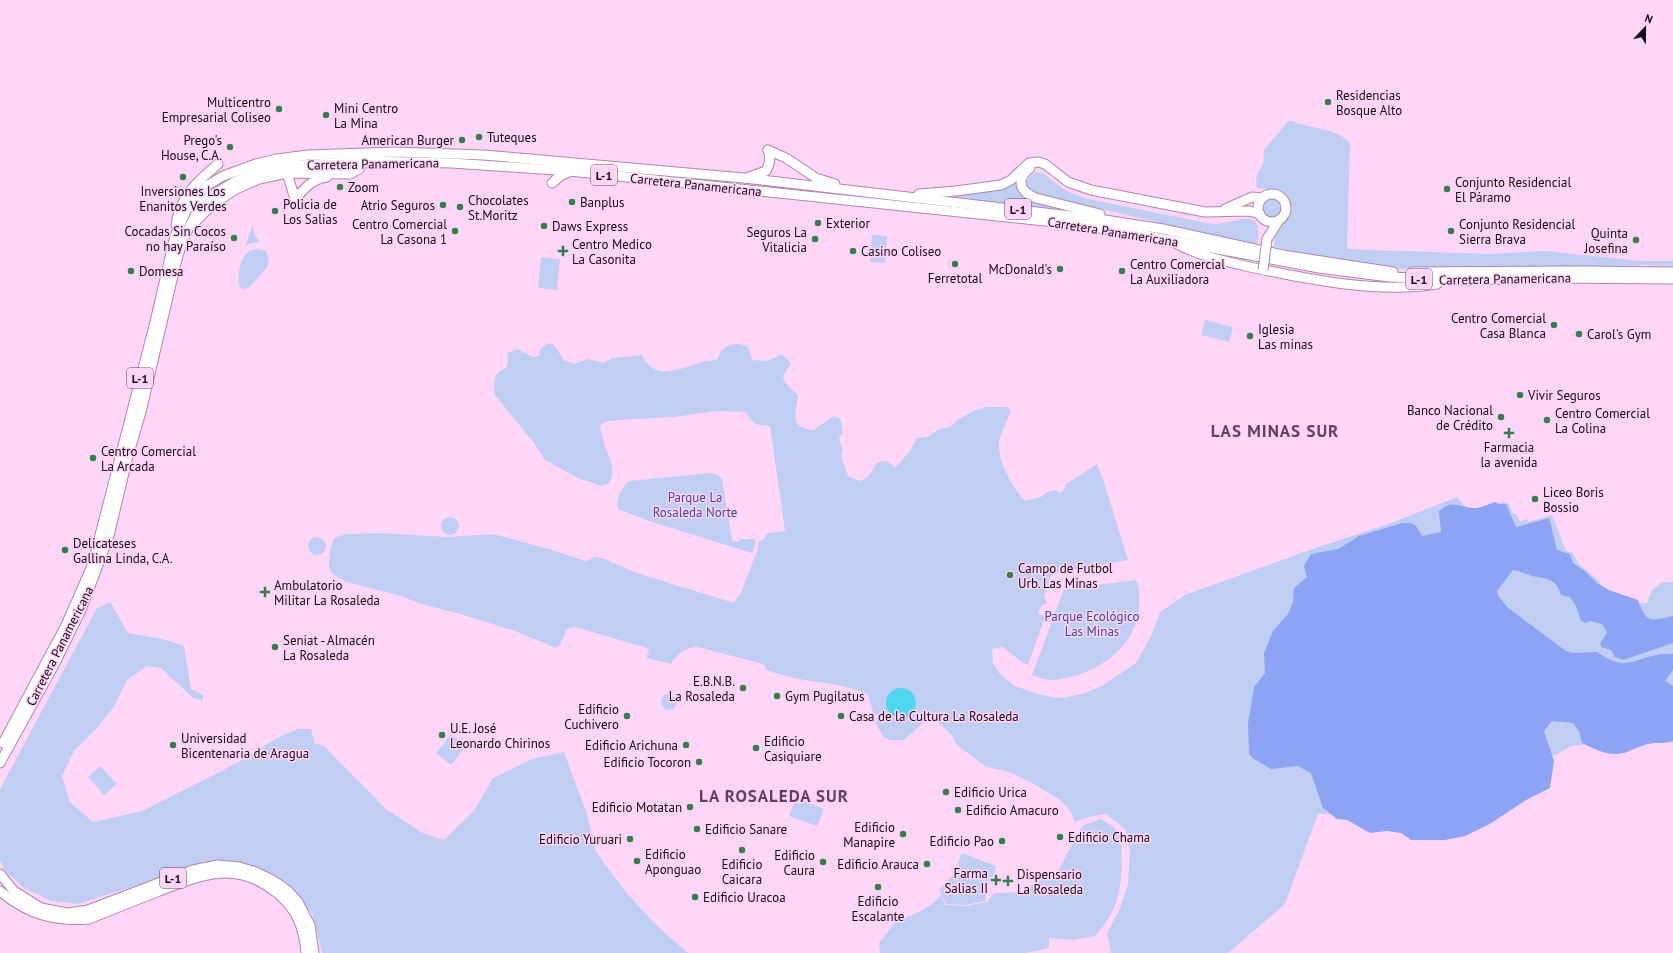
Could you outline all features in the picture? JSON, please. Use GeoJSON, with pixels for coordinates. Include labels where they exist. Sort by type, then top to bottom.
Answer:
{"type":"FeatureCollection","features":[{"type":"Feature","properties":{"kind":"main road"},"geometry":{"type":"LineString","coordinates":[[356,149],[394,152]]}},
{"type":"Feature","properties":{"kind":"main road","name":"L-1"},"geometry":{"type":"LineString","coordinates":[[744,178],[766,171],[770,159],[768,150],[786,158],[816,178],[873,193],[928,194],[1001,185],[1011,180],[1029,163],[1038,162],[1045,164],[1068,182],[1091,190],[1199,211],[1249,211],[1271,222],[1279,220]]}},
{"type":"Feature","properties":{"kind":"main road","name":"Carretera Panamericana"},"geometry":{"type":"LineString","coordinates":[[0,750],[66,625],[92,566],[154,326],[186,211],[197,196],[208,185],[238,170],[256,164],[308,155],[394,152],[484,155],[744,178],[1068,215],[1164,229],[1283,255],[1391,272],[1450,273],[1594,270],[1673,272]]}},
{"type":"Feature","properties":{"kind":"main road"},"geometry":{"type":"LineString","coordinates":[[286,173],[295,200],[308,184],[319,178],[350,174],[359,170],[364,161]]}},
{"type":"Feature","properties":{"kind":"main road","name":"Carretera Panamericana"},"geometry":{"type":"LineString","coordinates":[[0,763],[81,610],[107,542],[127,460],[141,412],[176,263],[179,238],[207,198],[248,175],[283,166],[364,161],[452,163],[570,172],[1073,224],[1352,274],[1465,280],[1551,278],[1673,279]]}},
{"type":"Feature","properties":{"kind":"main road"},"geometry":{"type":"LineString","coordinates":[[179,238],[177,218],[181,206],[189,191],[218,164]]}},
{"type":"Feature","properties":{"kind":"main road","name":"L-1"},"geometry":{"type":"LineString","coordinates":[[1059,176],[1045,169],[1031,168],[1025,172],[1021,178],[1022,188],[1028,195],[1036,198],[1164,229]]}},
{"type":"Feature","properties":{"kind":"main road"},"geometry":{"type":"LineString","coordinates":[[552,183],[560,176],[570,172]]}},
{"type":"Feature","properties":{"kind":"main road","name":"L-1"},"geometry":{"type":"LineString","coordinates":[[179,238],[199,216],[212,205],[236,189],[259,178],[286,173],[350,174]]}},
{"type":"Feature","properties":{"kind":"main road","name":"L-1"},"geometry":{"type":"LineString","coordinates":[[1218,212],[1252,197],[1262,198],[1274,194],[1279,195],[1285,201],[1285,214],[1279,220],[1267,239]]}},
{"type":"Feature","properties":{"kind":"main road","name":"L-1"},"geometry":{"type":"LineString","coordinates":[[1262,198],[1258,206],[1267,239],[1263,270]]}},
{"type":"Feature","properties":{"kind":"main road","name":"L-1"},"geometry":{"type":"LineString","coordinates":[[1169,240],[1191,251],[1210,258],[1263,270],[1359,285],[1434,285],[1465,280]]}},
{"type":"Feature","properties":{"kind":"main road","name":"L-1"},"geometry":{"type":"LineString","coordinates":[[0,874],[14,891],[41,908],[68,913],[88,910],[193,870],[218,865],[239,867],[256,872],[274,881],[288,891],[298,902],[310,925],[314,953]]}},
{"type":"Feature","properties":{"kind":"main road","name":"L-1"},"geometry":{"type":"LineString","coordinates":[[0,891],[16,903],[38,914],[58,920],[89,919],[194,878],[216,872],[236,873],[267,885],[290,904],[305,936],[306,953]]}},
{"type":"Feature","properties":{"kind":"green space"},"geometry":{"type":"Polygon","coordinates":[[[1288,121],[1333,132],[1340,135],[1350,143],[1347,249],[1488,254],[1545,251],[1641,261],[1673,261],[1673,266],[1644,265],[1431,270],[1382,268],[1274,247],[1275,233],[1292,209],[1285,199],[1278,193],[1269,189],[1257,188],[1256,177],[1263,164],[1264,150],[1288,121]]]}},
{"type":"Feature","properties":{"kind":"green space"},"geometry":{"type":"Polygon","coordinates":[[[1035,172],[1044,174],[1063,189],[1084,198],[1212,224],[1246,219],[1253,220],[1257,224],[1257,245],[1039,195],[1031,191],[1027,185],[1028,179],[1035,172]]]}},
{"type":"Feature","properties":{"kind":"green space"},"geometry":{"type":"Polygon","coordinates":[[[1016,180],[1023,197],[1029,201],[1083,214],[1018,205],[932,197],[1001,189],[1011,185],[1016,180]]]}},
{"type":"Feature","properties":{"kind":"green space"},"geometry":{"type":"Polygon","coordinates":[[[1272,199],[1279,202],[1282,209],[1279,216],[1272,219],[1265,216],[1262,209],[1265,202],[1272,199]]]}},
{"type":"Feature","properties":{"kind":"green space"},"geometry":{"type":"Polygon","coordinates":[[[253,225],[254,234],[259,242],[248,244],[245,247],[253,225]]]}},
{"type":"Feature","properties":{"kind":"green space"},"geometry":{"type":"Polygon","coordinates":[[[872,235],[887,236],[885,263],[870,262],[872,235]]]}},
{"type":"Feature","properties":{"kind":"green space"},"geometry":{"type":"Polygon","coordinates":[[[256,249],[266,251],[269,261],[267,267],[250,287],[243,289],[240,287],[238,280],[243,258],[247,253],[256,249]]]}},
{"type":"Feature","properties":{"kind":"green space"},"geometry":{"type":"Polygon","coordinates":[[[541,257],[560,259],[557,290],[538,288],[541,257]]]}},
{"type":"Feature","properties":{"kind":"green space"},"geometry":{"type":"Polygon","coordinates":[[[1205,320],[1233,327],[1229,342],[1201,335],[1205,320]]]}},
{"type":"Feature","properties":{"kind":"green space"},"geometry":{"type":"Polygon","coordinates":[[[548,343],[554,345],[564,360],[574,364],[588,359],[604,363],[612,358],[642,355],[647,363],[653,368],[666,372],[701,362],[717,360],[725,347],[734,344],[748,347],[752,360],[766,361],[782,354],[791,363],[783,376],[785,383],[798,396],[796,414],[797,423],[805,429],[813,430],[834,416],[841,419],[843,433],[839,438],[843,450],[841,456],[848,476],[860,481],[867,477],[875,465],[879,462],[888,461],[895,468],[910,451],[917,438],[928,437],[937,430],[950,427],[957,420],[975,410],[987,407],[1008,407],[1011,412],[1001,435],[999,450],[1003,466],[1011,482],[1025,501],[1041,497],[1047,492],[1055,490],[1060,493],[1065,488],[1066,484],[1097,464],[1128,560],[1055,573],[1050,578],[1044,597],[1047,603],[1041,606],[1038,613],[1045,617],[1028,665],[1023,663],[1003,647],[992,649],[993,663],[999,673],[1015,686],[1041,695],[1060,698],[1082,694],[1102,686],[1136,663],[1151,636],[1160,612],[1185,595],[1318,547],[1391,523],[1457,497],[1466,508],[1476,511],[1504,502],[1509,504],[1513,514],[1516,514],[1520,521],[1527,519],[1528,522],[1552,515],[1566,551],[1572,552],[1579,564],[1599,581],[1604,589],[1635,604],[1647,603],[1652,590],[1662,582],[1673,582],[1673,734],[1571,746],[1557,754],[1347,814],[1318,814],[1285,904],[1228,953],[1111,953],[1107,933],[1120,909],[1128,884],[1130,849],[1125,829],[1106,814],[1089,817],[1075,822],[1071,812],[1060,800],[1032,783],[1007,771],[986,767],[957,745],[950,733],[932,718],[926,721],[904,740],[890,740],[883,737],[876,723],[878,717],[873,712],[868,695],[852,688],[791,677],[766,670],[764,665],[760,663],[697,647],[682,652],[671,664],[646,658],[649,650],[647,648],[575,627],[567,629],[560,645],[556,648],[515,631],[421,604],[401,596],[346,582],[332,574],[329,567],[330,550],[334,538],[346,534],[382,533],[448,537],[493,534],[586,561],[595,557],[602,558],[637,573],[734,603],[741,592],[758,549],[758,542],[764,539],[767,533],[785,531],[770,426],[755,424],[746,412],[717,411],[674,417],[604,422],[600,427],[612,466],[611,479],[609,483],[602,486],[578,478],[545,460],[534,443],[494,394],[495,378],[498,372],[506,368],[508,362],[507,353],[518,349],[533,357],[539,356],[540,349],[548,343]]]}},
{"type":"Feature","properties":{"kind":"green space","name":"Parque La Rosaleda Norte"},"geometry":{"type":"Polygon","coordinates":[[[711,473],[718,475],[722,479],[732,540],[737,542],[741,539],[754,539],[756,541],[752,553],[655,523],[618,509],[617,502],[620,494],[629,481],[711,473]]]}},
{"type":"Feature","properties":{"kind":"green space"},"geometry":{"type":"Polygon","coordinates":[[[446,517],[454,517],[459,522],[457,533],[454,535],[446,535],[441,530],[441,522],[446,517]]]}},
{"type":"Feature","properties":{"kind":"green space"},"geometry":{"type":"Polygon","coordinates":[[[317,537],[323,540],[326,546],[323,552],[317,555],[311,552],[308,546],[311,540],[317,537]]]}},
{"type":"Feature","properties":{"kind":"green space","name":"Parque Ecológico Las Minas"},"geometry":{"type":"Polygon","coordinates":[[[1136,580],[1139,594],[1137,620],[1131,634],[1122,647],[1098,666],[1068,678],[1051,680],[1042,679],[1032,675],[1064,589],[1136,580]]]}},
{"type":"Feature","properties":{"kind":"green space"},"geometry":{"type":"Polygon","coordinates":[[[110,602],[128,633],[163,639],[184,646],[191,689],[203,695],[203,701],[193,698],[161,668],[147,666],[127,680],[113,708],[98,727],[74,751],[62,776],[70,802],[93,822],[142,811],[235,764],[277,738],[298,729],[311,729],[315,744],[323,745],[387,810],[423,833],[444,840],[474,811],[493,778],[532,759],[564,752],[587,814],[596,852],[625,891],[656,925],[688,953],[322,953],[312,913],[274,879],[209,867],[157,879],[78,904],[51,901],[24,888],[5,871],[0,861],[0,789],[97,608],[110,602]]]}},
{"type":"Feature","properties":{"kind":"green space"},"geometry":{"type":"Polygon","coordinates":[[[666,694],[672,694],[677,699],[675,708],[672,710],[666,710],[661,705],[661,699],[666,694]]]}},
{"type":"Feature","properties":{"kind":"green space"},"geometry":{"type":"Polygon","coordinates":[[[451,734],[466,746],[451,765],[436,753],[451,734]]]}},
{"type":"Feature","properties":{"kind":"green space"},"geometry":{"type":"Polygon","coordinates":[[[100,766],[117,784],[104,795],[88,777],[100,766]]]}},
{"type":"Feature","properties":{"kind":"green space"},"geometry":{"type":"Polygon","coordinates":[[[796,798],[824,809],[817,826],[789,816],[796,798]]]}},
{"type":"Feature","properties":{"kind":"green space"},"geometry":{"type":"Polygon","coordinates":[[[1101,819],[1121,834],[1121,876],[1115,906],[1108,919],[1095,936],[1073,940],[1049,938],[1049,948],[1025,953],[880,953],[879,943],[895,922],[917,913],[932,904],[941,895],[945,905],[965,906],[987,902],[994,893],[1022,892],[1031,885],[1057,873],[1082,826],[1101,819]]]}},
{"type":"Feature","properties":{"kind":"green space"},"geometry":{"type":"Polygon","coordinates":[[[962,853],[996,866],[993,884],[987,883],[986,901],[964,905],[946,904],[939,889],[954,873],[962,853]]]}},
{"type":"Feature","properties":{"kind":"shaded area"},"geometry":{"type":"Polygon","coordinates":[[[1495,502],[1499,504],[1506,504],[1516,527],[1549,518],[1557,550],[1570,554],[1573,563],[1585,571],[1597,583],[1609,590],[1638,600],[1644,613],[1650,619],[1673,616],[1673,643],[1623,660],[1615,657],[1611,650],[1602,647],[1600,644],[1607,632],[1602,624],[1590,621],[1585,623],[1581,621],[1576,606],[1570,597],[1561,595],[1554,582],[1513,570],[1497,591],[1498,595],[1507,607],[1566,651],[1573,653],[1597,652],[1609,659],[1627,663],[1661,654],[1673,654],[1673,670],[1665,681],[1673,686],[1673,741],[1648,744],[1621,754],[1609,754],[1598,751],[1582,743],[1579,731],[1573,723],[1552,721],[1544,731],[1554,761],[1550,788],[1528,799],[1488,825],[1465,836],[1445,840],[1411,840],[1401,833],[1387,831],[1370,833],[1347,820],[1337,819],[1323,808],[1311,773],[1298,766],[1271,769],[1254,759],[1249,754],[1248,724],[1254,687],[1265,673],[1264,653],[1273,631],[1288,614],[1293,602],[1294,588],[1307,577],[1304,566],[1311,554],[1338,549],[1359,536],[1402,523],[1411,523],[1416,526],[1422,536],[1441,532],[1439,511],[1449,505],[1476,508],[1495,502]]]}},
{"type":"Feature","properties":{"kind":"shaded area"},"geometry":{"type":"Polygon","coordinates":[[[901,688],[912,692],[916,703],[912,714],[901,718],[890,714],[886,703],[890,692],[901,688]]]}},
{"type":"Feature","properties":{"kind":"place","name":"Residencias Bosque Alto"},"geometry":{"type":"Point","coordinates":[1328,102]}},
{"type":"Feature","properties":{"kind":"place","name":"Multicentro Empresarial Coliseo"},"geometry":{"type":"Point","coordinates":[279,109]}},
{"type":"Feature","properties":{"kind":"place","name":"Mini Centro La Mina"},"geometry":{"type":"Point","coordinates":[326,115]}},
{"type":"Feature","properties":{"kind":"place","name":"Tuteques"},"geometry":{"type":"Point","coordinates":[479,137]}},
{"type":"Feature","properties":{"kind":"place","name":"American Burger"},"geometry":{"type":"Point","coordinates":[462,140]}},
{"type":"Feature","properties":{"kind":"place","name":"Prego's House, C.A."},"geometry":{"type":"Point","coordinates":[230,147]}},
{"type":"Feature","properties":{"kind":"place","name":"Inversiones Los Enanitos Verdes"},"geometry":{"type":"Point","coordinates":[183,177]}},
{"type":"Feature","properties":{"kind":"place","name":"Zoom"},"geometry":{"type":"Point","coordinates":[340,187]}},
{"type":"Feature","properties":{"kind":"place","name":"Conjunto Residencial El Páramo"},"geometry":{"type":"Point","coordinates":[1447,189]}},
{"type":"Feature","properties":{"kind":"place","name":"Banplus"},"geometry":{"type":"Point","coordinates":[572,202]}},
{"type":"Feature","properties":{"kind":"place","name":"Atrio Seguros"},"geometry":{"type":"Point","coordinates":[443,205]}},
{"type":"Feature","properties":{"kind":"place","name":"Chocolates St.Moritz"},"geometry":{"type":"Point","coordinates":[460,207]}},
{"type":"Feature","properties":{"kind":"place","name":"Policia de Los Salias"},"geometry":{"type":"Point","coordinates":[275,211]}},
{"type":"Feature","properties":{"kind":"place","name":"Exterior"},"geometry":{"type":"Point","coordinates":[818,223]}},
{"type":"Feature","properties":{"kind":"place","name":"Daws Express"},"geometry":{"type":"Point","coordinates":[544,226]}},
{"type":"Feature","properties":{"kind":"place","name":"Centro Comercial La Casona 1"},"geometry":{"type":"Point","coordinates":[455,231]}},
{"type":"Feature","properties":{"kind":"place","name":"Conjunto Residencial Sierra Brava"},"geometry":{"type":"Point","coordinates":[1451,231]}},
{"type":"Feature","properties":{"kind":"place","name":"Cocadas Sin Cocos no hay Paraíso"},"geometry":{"type":"Point","coordinates":[234,238]}},
{"type":"Feature","properties":{"kind":"place","name":"Seguros La Vitalicia"},"geometry":{"type":"Point","coordinates":[815,239]}},
{"type":"Feature","properties":{"kind":"place","name":"Quinta Josefina"},"geometry":{"type":"Point","coordinates":[1636,240]}},
{"type":"Feature","properties":{"kind":"place","name":"Centro Medico La Casonita"},"geometry":{"type":"Point","coordinates":[563,251]}},
{"type":"Feature","properties":{"kind":"place","name":"Casino Coliseo"},"geometry":{"type":"Point","coordinates":[853,251]}},
{"type":"Feature","properties":{"kind":"place","name":"Ferretotal"},"geometry":{"type":"Point","coordinates":[955,264]}},
{"type":"Feature","properties":{"kind":"place","name":"McDonald's"},"geometry":{"type":"Point","coordinates":[1060,269]}},
{"type":"Feature","properties":{"kind":"place","name":"Domesa"},"geometry":{"type":"Point","coordinates":[131,271]}},
{"type":"Feature","properties":{"kind":"place","name":"Centro Comercial La Auxiliadora"},"geometry":{"type":"Point","coordinates":[1122,271]}},
{"type":"Feature","properties":{"kind":"place","name":"Centro Comercial Casa Blanca"},"geometry":{"type":"Point","coordinates":[1554,325]}},
{"type":"Feature","properties":{"kind":"place","name":"Carol's Gym"},"geometry":{"type":"Point","coordinates":[1579,334]}},
{"type":"Feature","properties":{"kind":"place","name":"Iglesia Las minas"},"geometry":{"type":"Point","coordinates":[1250,336]}},
{"type":"Feature","properties":{"kind":"place","name":"Vivir Seguros"},"geometry":{"type":"Point","coordinates":[1520,395]}},
{"type":"Feature","properties":{"kind":"place","name":"Banco Nacional de Crédito"},"geometry":{"type":"Point","coordinates":[1501,417]}},
{"type":"Feature","properties":{"kind":"place","name":"Centro Comercial La Colina"},"geometry":{"type":"Point","coordinates":[1547,420]}},
{"type":"Feature","properties":{"kind":"place","name":"Farmacia la avenida"},"geometry":{"type":"Point","coordinates":[1509,433]}},
{"type":"Feature","properties":{"kind":"place","name":"Centro Comercial La Arcada"},"geometry":{"type":"Point","coordinates":[93,458]}},
{"type":"Feature","properties":{"kind":"place","name":"Liceo Boris Bossio"},"geometry":{"type":"Point","coordinates":[1535,499]}},
{"type":"Feature","properties":{"kind":"place","name":"Delicateses Gallina Linda, C.A."},"geometry":{"type":"Point","coordinates":[65,550]}},
{"type":"Feature","properties":{"kind":"place","name":"Campo de Futbol Urb. Las Minas"},"geometry":{"type":"Point","coordinates":[1010,575]}},
{"type":"Feature","properties":{"kind":"place","name":"Ambulatorio Militar La Rosaleda"},"geometry":{"type":"Point","coordinates":[265,592]}},
{"type":"Feature","properties":{"kind":"place","name":"Seniat - Almacén La Rosaleda"},"geometry":{"type":"Point","coordinates":[275,647]}},
{"type":"Feature","properties":{"kind":"place","name":"E.B.N.B. La Rosaleda"},"geometry":{"type":"Point","coordinates":[743,688]}},
{"type":"Feature","properties":{"kind":"place","name":"Gym Pugilatus"},"geometry":{"type":"Point","coordinates":[777,696]}},
{"type":"Feature","properties":{"kind":"place","name":"Edificio Cuchivero"},"geometry":{"type":"Point","coordinates":[627,716]}},
{"type":"Feature","properties":{"kind":"place","name":"Casa de la Cultura La Rosaleda"},"geometry":{"type":"Point","coordinates":[841,716]}},
{"type":"Feature","properties":{"kind":"place","name":"U.E. José Leonardo Chirinos"},"geometry":{"type":"Point","coordinates":[442,735]}},
{"type":"Feature","properties":{"kind":"place","name":"Universidad Bicentenaria de Aragua"},"geometry":{"type":"Point","coordinates":[173,745]}},
{"type":"Feature","properties":{"kind":"place","name":"Edificio Arichuna"},"geometry":{"type":"Point","coordinates":[686,745]}},
{"type":"Feature","properties":{"kind":"place","name":"Edificio Casiquiare"},"geometry":{"type":"Point","coordinates":[756,748]}},
{"type":"Feature","properties":{"kind":"place","name":"Edificio Tocoron"},"geometry":{"type":"Point","coordinates":[699,762]}},
{"type":"Feature","properties":{"kind":"place","name":"Edificio Urica"},"geometry":{"type":"Point","coordinates":[946,792]}},
{"type":"Feature","properties":{"kind":"place","name":"Edificio Motatan"},"geometry":{"type":"Point","coordinates":[690,807]}},
{"type":"Feature","properties":{"kind":"place","name":"Edificio Amacuro"},"geometry":{"type":"Point","coordinates":[958,810]}},
{"type":"Feature","properties":{"kind":"place","name":"Edificio Sanare"},"geometry":{"type":"Point","coordinates":[697,829]}},
{"type":"Feature","properties":{"kind":"place","name":"Edificio Manapire"},"geometry":{"type":"Point","coordinates":[903,834]}},
{"type":"Feature","properties":{"kind":"place","name":"Edificio Chama"},"geometry":{"type":"Point","coordinates":[1060,837]}},
{"type":"Feature","properties":{"kind":"place","name":"Edificio Yuruari"},"geometry":{"type":"Point","coordinates":[630,839]}},
{"type":"Feature","properties":{"kind":"place","name":"Edificio Pao"},"geometry":{"type":"Point","coordinates":[1002,841]}},
{"type":"Feature","properties":{"kind":"place","name":"Edificio Caicara"},"geometry":{"type":"Point","coordinates":[742,850]}},
{"type":"Feature","properties":{"kind":"place","name":"Edificio Aponguao"},"geometry":{"type":"Point","coordinates":[637,861]}},
{"type":"Feature","properties":{"kind":"place","name":"Edificio Caura"},"geometry":{"type":"Point","coordinates":[823,862]}},
{"type":"Feature","properties":{"kind":"place","name":"Edificio Arauca"},"geometry":{"type":"Point","coordinates":[927,864]}},
{"type":"Feature","properties":{"kind":"place","name":"Farma Salias II"},"geometry":{"type":"Point","coordinates":[996,880]}},
{"type":"Feature","properties":{"kind":"place","name":"Dispensario La Rosaleda"},"geometry":{"type":"Point","coordinates":[1008,881]}},
{"type":"Feature","properties":{"kind":"place","name":"Edificio Escalante"},"geometry":{"type":"Point","coordinates":[878,887]}},
{"type":"Feature","properties":{"kind":"place","name":"Edificio Uracoa"},"geometry":{"type":"Point","coordinates":[695,897]}},
{"type":"Feature","properties":{"kind":"district","name":"LAS MINAS SUR"},"geometry":{"type":"Point","coordinates":[1275,431]}},
{"type":"Feature","properties":{"kind":"district","name":"LA ROSALEDA SUR"},"geometry":{"type":"Point","coordinates":[774,796]}}]}
